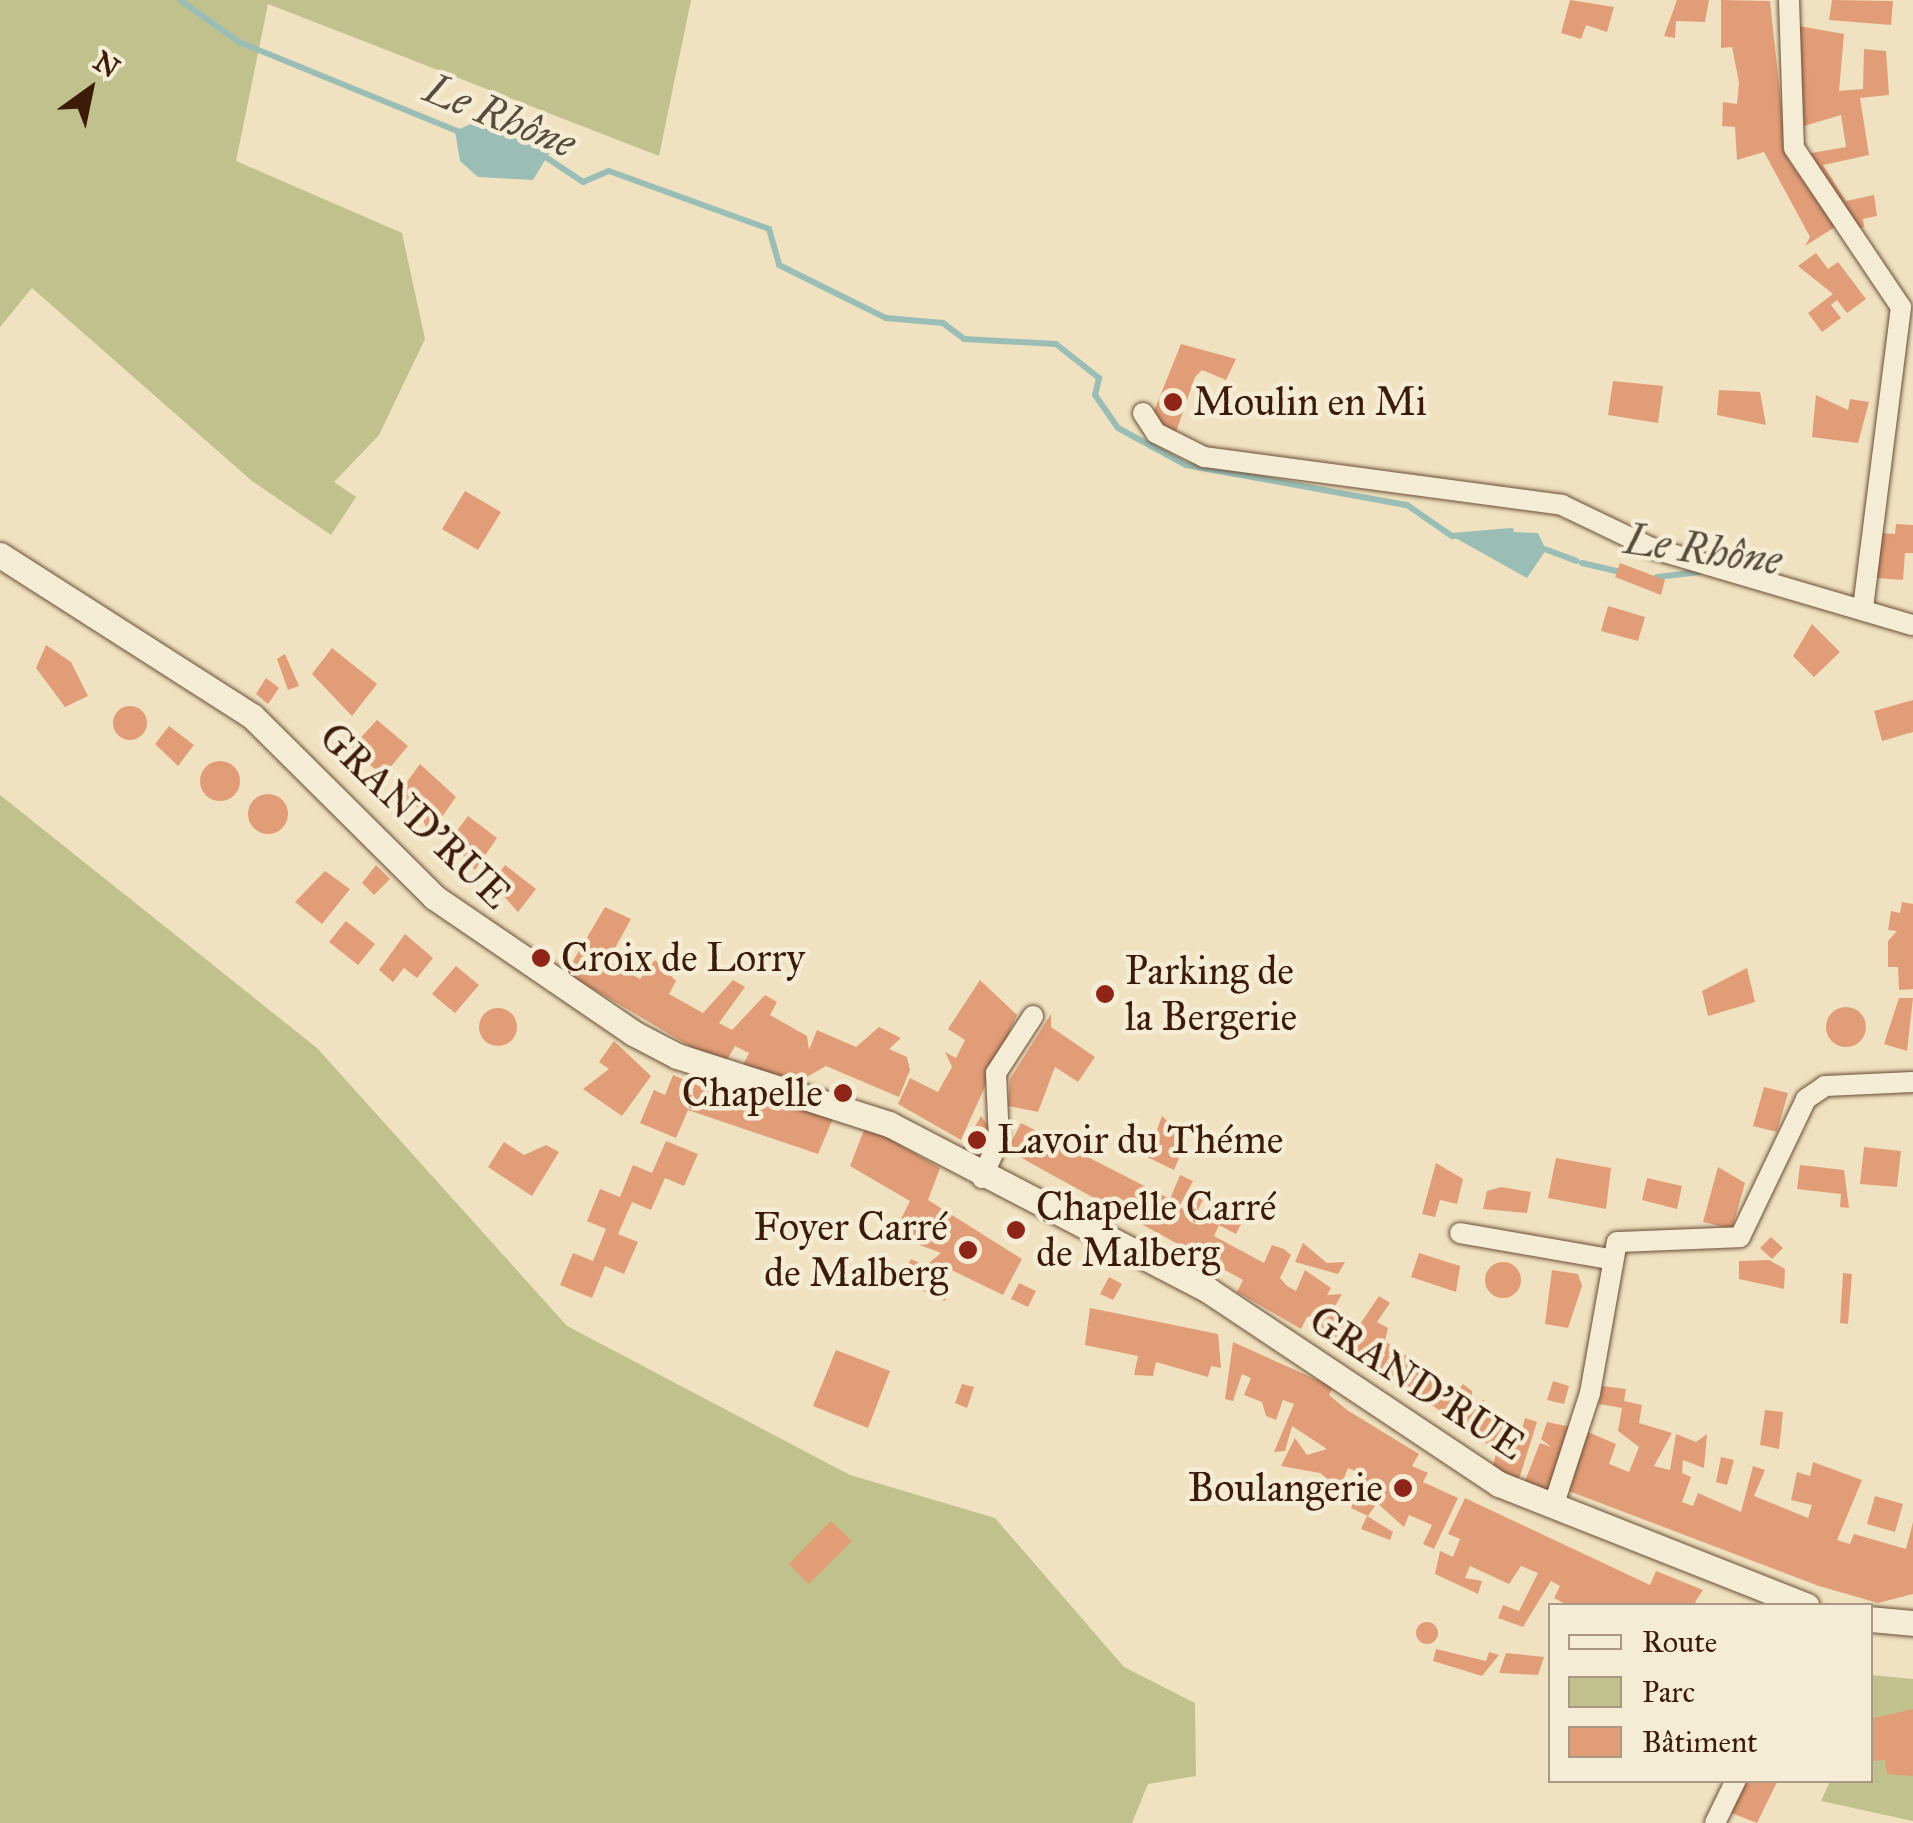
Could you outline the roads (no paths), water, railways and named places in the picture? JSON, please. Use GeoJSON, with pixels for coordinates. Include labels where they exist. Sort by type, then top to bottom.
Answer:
{"type":"FeatureCollection","features":[{"type":"Feature","properties":{"kind":"street"},"geometry":{"type":"LineString","coordinates":[[1789,0],[1794,148],[1901,307],[1907,328],[1863,606]]}},
{"type":"Feature","properties":{"kind":"street"},"geometry":{"type":"LineString","coordinates":[[1143,414],[1156,433],[1204,457],[1562,505],[1654,549],[1863,606],[1913,625]]}},
{"type":"Feature","properties":{"kind":"street","name":"GRAND'RUE"},"geometry":{"type":"LineString","coordinates":[[0,555],[280,737],[434,896],[548,982],[677,1056],[857,1110],[982,1178],[1208,1290],[1475,1471],[1553,1508],[1800,1603]]}},
{"type":"Feature","properties":{"kind":"street"},"geometry":{"type":"LineString","coordinates":[[982,1178],[999,1140],[996,1073],[1033,1016]]}},
{"type":"Feature","properties":{"kind":"street"},"geometry":{"type":"LineString","coordinates":[[1553,1508],[1590,1392],[1609,1259],[1633,1235],[1740,1237],[1806,1099],[1825,1086],[1913,1082]]}},
{"type":"Feature","properties":{"kind":"street"},"geometry":{"type":"LineString","coordinates":[[1460,1233],[1609,1259]]}},
{"type":"Feature","properties":{"kind":"street"},"geometry":{"type":"LineString","coordinates":[[1873,1619],[1913,1623]]}},
{"type":"Feature","properties":{"kind":"street"},"geometry":{"type":"LineString","coordinates":[[1715,1823],[1735,1783]]}},
{"type":"Feature","properties":{"kind":"water"},"geometry":{"type":"Polygon","coordinates":[[[482,119],[551,150],[533,180],[478,177],[460,161],[455,131],[482,119]]]}},
{"type":"Feature","properties":{"kind":"water"},"geometry":{"type":"Polygon","coordinates":[[[1480,531],[1538,533],[1546,550],[1527,578],[1452,536],[1480,531]]]}},
{"type":"Feature","properties":{"kind":"waterway","name":"Le Rhône"},"geometry":{"type":"LineString","coordinates":[[180,0],[239,42],[460,132]]}},
{"type":"Feature","properties":{"kind":"waterway","name":"Le Rhône"},"geometry":{"type":"LineString","coordinates":[[544,156],[583,182],[609,171],[769,229],[779,265],[886,318],[943,323],[964,339],[1056,344],[1099,378],[1095,395],[1118,428],[1186,465],[1407,505],[1452,536],[1511,531]]}},
{"type":"Feature","properties":{"kind":"waterway","name":"Le Rhône"},"geometry":{"type":"LineString","coordinates":[[1539,547],[1577,561]]}},
{"type":"Feature","properties":{"kind":"waterway","name":"Le Rhône"},"geometry":{"type":"LineString","coordinates":[[1582,563],[1625,573]]}},
{"type":"Feature","properties":{"kind":"waterway","name":"Le Rhône"},"geometry":{"type":"LineString","coordinates":[[1657,577],[1700,572]]}},
{"type":"Feature","properties":{"kind":"place","name":"Moulin en Mi"},"geometry":{"type":"Point","coordinates":[1173,402]}},
{"type":"Feature","properties":{"kind":"place","name":"Croix de Lorry"},"geometry":{"type":"Point","coordinates":[541,958]}},
{"type":"Feature","properties":{"kind":"place","name":"Parking de la Bergerie"},"geometry":{"type":"Point","coordinates":[1105,994]}},
{"type":"Feature","properties":{"kind":"place","name":"Chapelle"},"geometry":{"type":"Point","coordinates":[843,1093]}},
{"type":"Feature","properties":{"kind":"place","name":"Lavoir du Théme"},"geometry":{"type":"Point","coordinates":[977,1140]}},
{"type":"Feature","properties":{"kind":"place","name":"Chapelle Carré de Malberg"},"geometry":{"type":"Point","coordinates":[1016,1230]}},
{"type":"Feature","properties":{"kind":"place","name":"Foyer Carré de Malberg"},"geometry":{"type":"Point","coordinates":[968,1250]}},
{"type":"Feature","properties":{"kind":"place","name":"Boulangerie"},"geometry":{"type":"Point","coordinates":[1403,1488]}}]}
